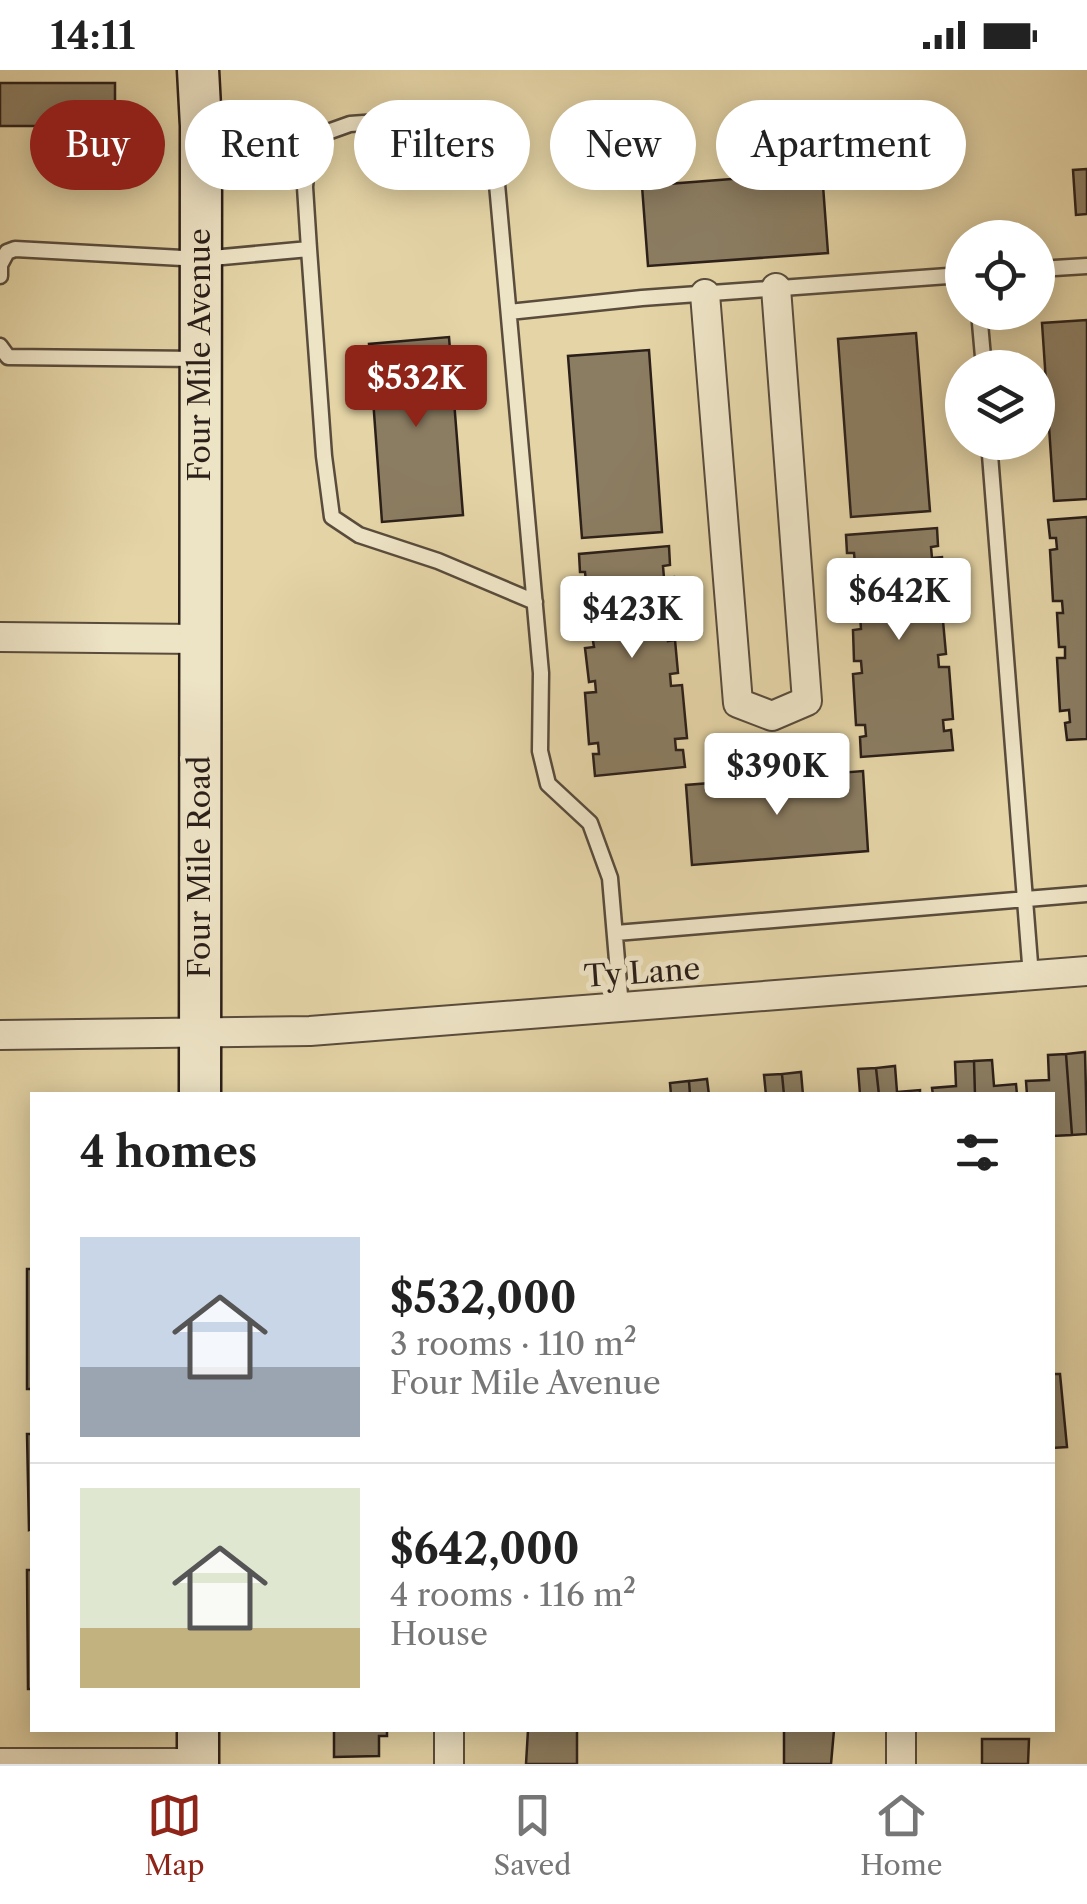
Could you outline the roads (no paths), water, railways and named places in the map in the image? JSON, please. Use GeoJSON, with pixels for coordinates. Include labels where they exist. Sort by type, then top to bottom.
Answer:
{"type":"FeatureCollection","features":[{"type":"Feature","properties":{"kind":"street","name":"Four Mile Avenue"},"geometry":{"type":"LineString","coordinates":[[198,70],[198,639]]}},
{"type":"Feature","properties":{"kind":"street"},"geometry":{"type":"LineString","coordinates":[[706,294],[738,703],[772,716],[807,700],[776,288]]}},
{"type":"Feature","properties":{"kind":"street"},"geometry":{"type":"LineString","coordinates":[[0,637],[198,639]]}},
{"type":"Feature","properties":{"kind":"street","name":"Four Mile Road"},"geometry":{"type":"LineString","coordinates":[[198,639],[200,1092]]}},
{"type":"Feature","properties":{"kind":"street","name":"Ty Lane"},"geometry":{"type":"LineString","coordinates":[[0,1035],[310,1031],[1087,971]]}},
{"type":"Feature","properties":{"kind":"street"},"geometry":{"type":"LineString","coordinates":[[0,1762],[198,1763],[198,1732]]}},
{"type":"Feature","properties":{"kind":"street"},"geometry":{"type":"LineString","coordinates":[[449,1732],[449,1764]]}},
{"type":"Feature","properties":{"kind":"street"},"geometry":{"type":"LineString","coordinates":[[901,1732],[901,1764]]}},
{"type":"Feature","properties":{"kind":"lane"},"geometry":{"type":"LineString","coordinates":[[535,602],[438,560],[360,535],[332,517],[324,456],[305,186],[308,152],[322,134],[350,124],[460,116],[489,132],[496,174],[509,312],[535,602],[541,673],[540,751],[548,784],[590,824],[610,878],[621,1007]]}},
{"type":"Feature","properties":{"kind":"lane"},"geometry":{"type":"LineString","coordinates":[[0,276],[0,264],[7,252],[16,248],[200,259],[310,249]]}},
{"type":"Feature","properties":{"kind":"lane"},"geometry":{"type":"LineString","coordinates":[[1055,268],[1087,266]]}},
{"type":"Feature","properties":{"kind":"lane"},"geometry":{"type":"LineString","coordinates":[[509,312],[945,275]]}},
{"type":"Feature","properties":{"kind":"lane"},"geometry":{"type":"LineString","coordinates":[[0,346],[8,357],[200,359]]}},
{"type":"Feature","properties":{"kind":"lane"},"geometry":{"type":"LineString","coordinates":[[991,460],[1031,976]]}},
{"type":"Feature","properties":{"kind":"lane"},"geometry":{"type":"LineString","coordinates":[[616,933],[1087,894]]}}]}
